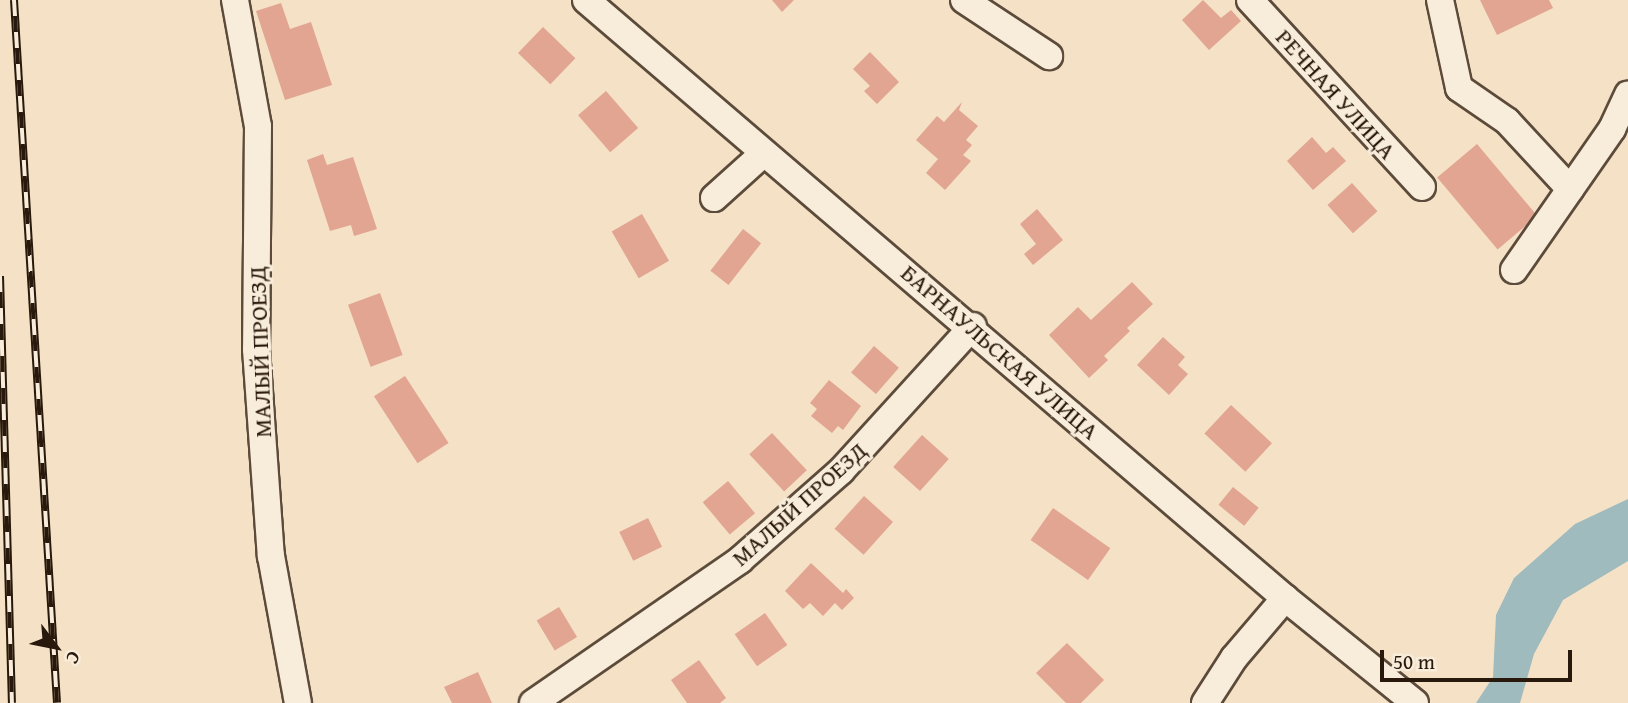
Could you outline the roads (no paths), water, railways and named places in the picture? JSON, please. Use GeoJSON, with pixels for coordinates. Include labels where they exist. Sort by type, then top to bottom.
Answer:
{"type":"FeatureCollection","features":[{"type":"Feature","properties":{"kind":"street","name":"МАЛЫЙ ПРОЕЗД"},"geometry":{"type":"LineString","coordinates":[[235,0],[258,126],[256,349],[271,556],[298,703]]}},
{"type":"Feature","properties":{"kind":"street","name":"БАРНАУЛЬСКАЯ УЛИЦА"},"geometry":{"type":"LineString","coordinates":[[586,0],[764,153],[973,326],[1285,598],[1415,703]]}},
{"type":"Feature","properties":{"kind":"street"},"geometry":{"type":"LineString","coordinates":[[964,0],[1049,56]]}},
{"type":"Feature","properties":{"kind":"street","name":"РЕЧНАЯ УЛИЦА"},"geometry":{"type":"LineString","coordinates":[[1250,0],[1422,187]]}},
{"type":"Feature","properties":{"kind":"street"},"geometry":{"type":"LineString","coordinates":[[1440,0],[1459,88],[1507,121],[1570,189]]}},
{"type":"Feature","properties":{"kind":"street"},"geometry":{"type":"LineString","coordinates":[[1514,270],[1612,129],[1628,94]]}},
{"type":"Feature","properties":{"kind":"street"},"geometry":{"type":"LineString","coordinates":[[714,198],[764,153]]}},
{"type":"Feature","properties":{"kind":"street","name":"МАЛЫЙ ПРОЕЗД"},"geometry":{"type":"LineString","coordinates":[[533,703],[740,560],[841,471],[973,326]]}},
{"type":"Feature","properties":{"kind":"street"},"geometry":{"type":"LineString","coordinates":[[1205,703],[1234,657],[1285,598]]}},
{"type":"Feature","properties":{"kind":"water"},"geometry":{"type":"Polygon","coordinates":[[[1628,499],[1628,561],[1563,600],[1534,654],[1520,703],[1476,703],[1493,677],[1496,615],[1514,578],[1575,524],[1628,499]]]}},
{"type":"Feature","properties":{"kind":"railway"},"geometry":{"type":"LineString","coordinates":[[14,0],[57,703]]}},
{"type":"Feature","properties":{"kind":"railway"},"geometry":{"type":"LineString","coordinates":[[0,276],[12,703]]}}]}
